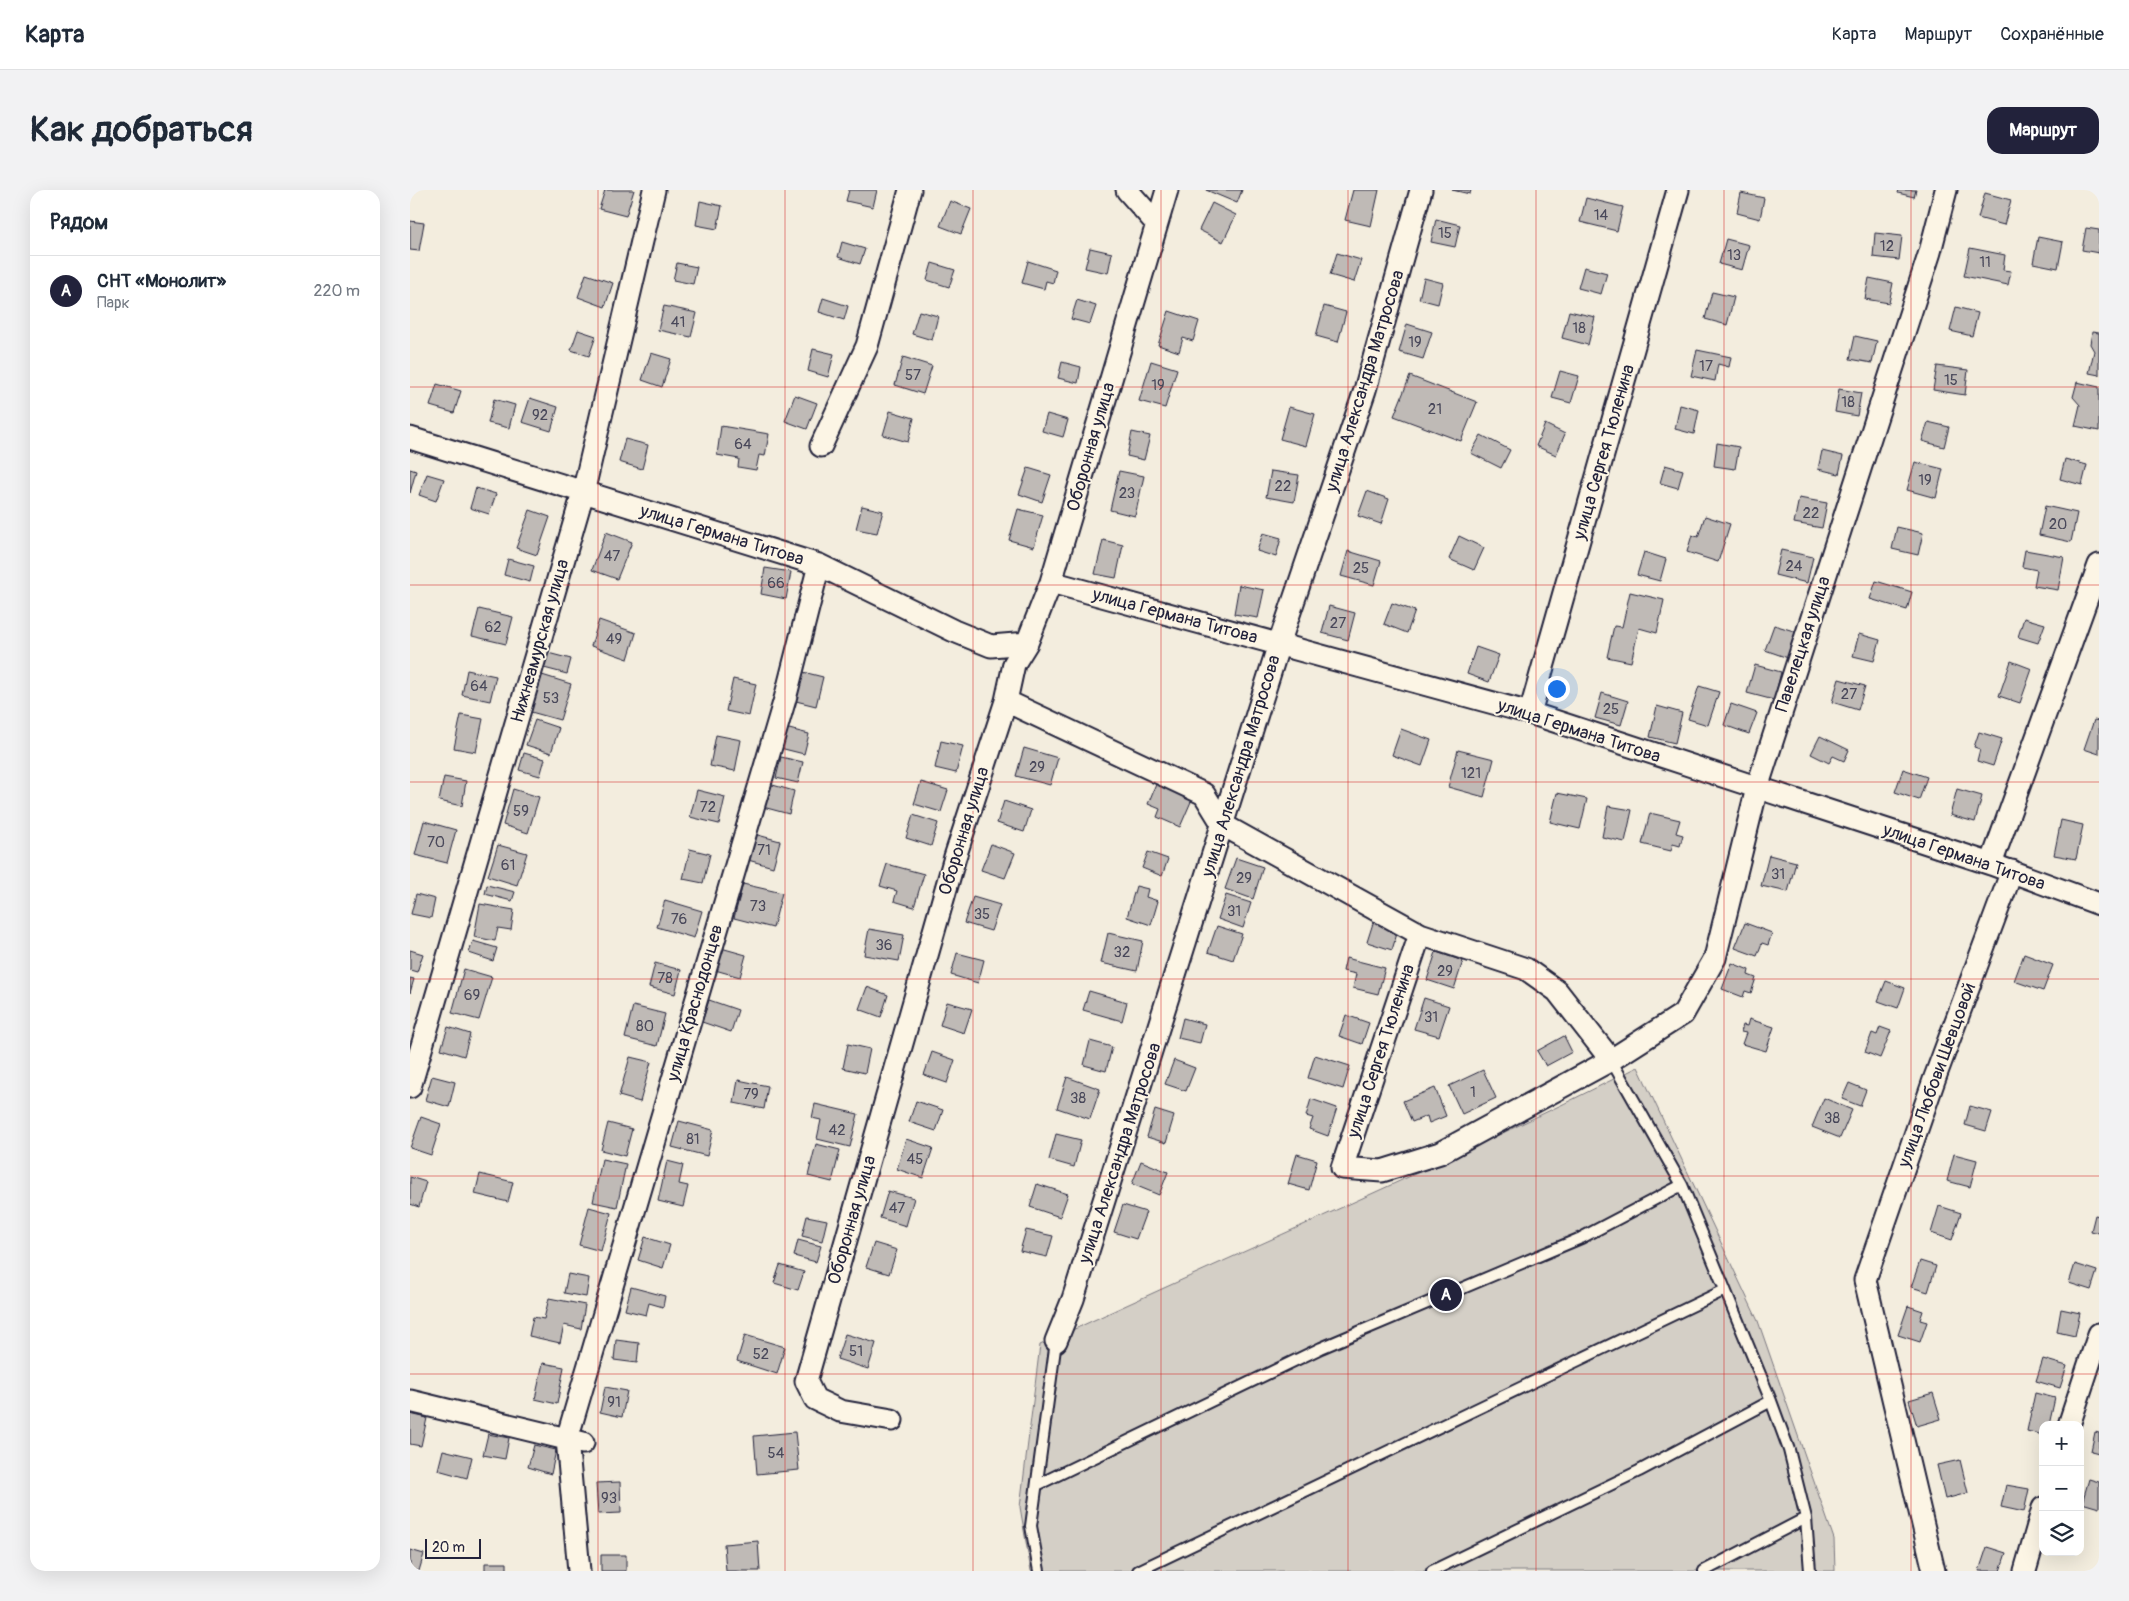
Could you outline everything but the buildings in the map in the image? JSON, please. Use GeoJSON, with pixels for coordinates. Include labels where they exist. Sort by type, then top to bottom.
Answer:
{"type":"FeatureCollection","features":[{"type":"Feature","properties":{"kind":"street","name":"Нижнеамурская улица"},"geometry":{"type":"LineString","coordinates":[[410,1087],[583,493],[654,190]]}},
{"type":"Feature","properties":{"kind":"street"},"geometry":{"type":"LineString","coordinates":[[821,446],[867,346],[910,190]]}},
{"type":"Feature","properties":{"kind":"street"},"geometry":{"type":"LineString","coordinates":[[1127,190],[1156,224]]}},
{"type":"Feature","properties":{"kind":"street","name":"Оборонная улица"},"geometry":{"type":"LineString","coordinates":[[892,1420],[840,1411],[815,1399],[806,1381],[955,857],[1006,701],[1014,664],[1027,643],[1052,582],[1167,190]]}},
{"type":"Feature","properties":{"kind":"street","name":"улица Александра Матросова"},"geometry":{"type":"LineString","coordinates":[[1056,1341],[1073,1299],[1279,644],[1366,390],[1421,190]]}},
{"type":"Feature","properties":{"kind":"street","name":"улица Сергея Тюленина"},"geometry":{"type":"LineString","coordinates":[[1530,714],[1678,190]]}},
{"type":"Feature","properties":{"kind":"street","name":"Павелецкая улица"},"geometry":{"type":"LineString","coordinates":[[1342,1168],[1382,1171],[1440,1153],[1611,1060],[1683,1014],[1715,958],[1757,788],[1930,252],[1946,190]]}},
{"type":"Feature","properties":{"kind":"street","name":"улица Германа Титова"},"geometry":{"type":"LineString","coordinates":[[410,438],[819,565],[954,631],[991,646],[1027,643]]}},
{"type":"Feature","properties":{"kind":"street","name":"улица Краснодонцев"},"geometry":{"type":"LineString","coordinates":[[575,1441],[785,699],[819,565]]}},
{"type":"Feature","properties":{"kind":"street"},"geometry":{"type":"LineString","coordinates":[[1992,864],[2099,565]]}},
{"type":"Feature","properties":{"kind":"street","name":"улица Германа Титова"},"geometry":{"type":"LineString","coordinates":[[1052,582],[1530,714],[1992,864],[2099,904]]}},
{"type":"Feature","properties":{"kind":"street"},"geometry":{"type":"LineString","coordinates":[[1006,701],[1204,794],[1223,825],[1420,934],[1526,970],[1557,991],[1611,1060]]}},
{"type":"Feature","properties":{"kind":"street","name":"улица Любови Шевцовой"},"geometry":{"type":"LineString","coordinates":[[1934,1571],[1865,1280],[1934,1080],[2012,872]]}},
{"type":"Feature","properties":{"kind":"street","name":"улица Сергея Тюленина"},"geometry":{"type":"LineString","coordinates":[[1342,1168],[1420,934]]}},
{"type":"Feature","properties":{"kind":"street"},"geometry":{"type":"LineString","coordinates":[[2070,1421],[2099,1334]]}},
{"type":"Feature","properties":{"kind":"street"},"geometry":{"type":"LineString","coordinates":[[410,1401],[575,1441],[579,1571]]}},
{"type":"Feature","properties":{"kind":"street"},"geometry":{"type":"LineString","coordinates":[[2025,1571],[2042,1511]]}},
{"type":"Feature","properties":{"kind":"lane"},"geometry":{"type":"LineString","coordinates":[[1611,1060],[1682,1185],[1771,1401],[1789,1450],[1806,1518],[1810,1571]]}},
{"type":"Feature","properties":{"kind":"lane"},"geometry":{"type":"LineString","coordinates":[[1037,1485],[1321,1348],[1581,1238],[1682,1185]]}},
{"type":"Feature","properties":{"kind":"lane"},"geometry":{"type":"LineString","coordinates":[[1138,1571],[1725,1290]]}},
{"type":"Feature","properties":{"kind":"lane"},"geometry":{"type":"LineString","coordinates":[[1039,1571],[1031,1526],[1056,1341]]}},
{"type":"Feature","properties":{"kind":"lane"},"geometry":{"type":"LineString","coordinates":[[1432,1571],[1639,1471],[1771,1401]]}},
{"type":"Feature","properties":{"kind":"lane"},"geometry":{"type":"LineString","coordinates":[[1704,1571],[1806,1518]]}},
{"type":"Feature","properties":{"kind":"shaded area"},"geometry":{"type":"Polygon","coordinates":[[[1638,1067],[1758,1321],[1834,1539],[1835,1571],[1031,1571],[1020,1507],[1040,1345],[1415,1174],[1638,1067]]]}},
{"type":"Feature","properties":{"kind":"place","name":"СНТ «Монолит»"},"geometry":{"type":"Point","coordinates":[1446,1295]}}]}
